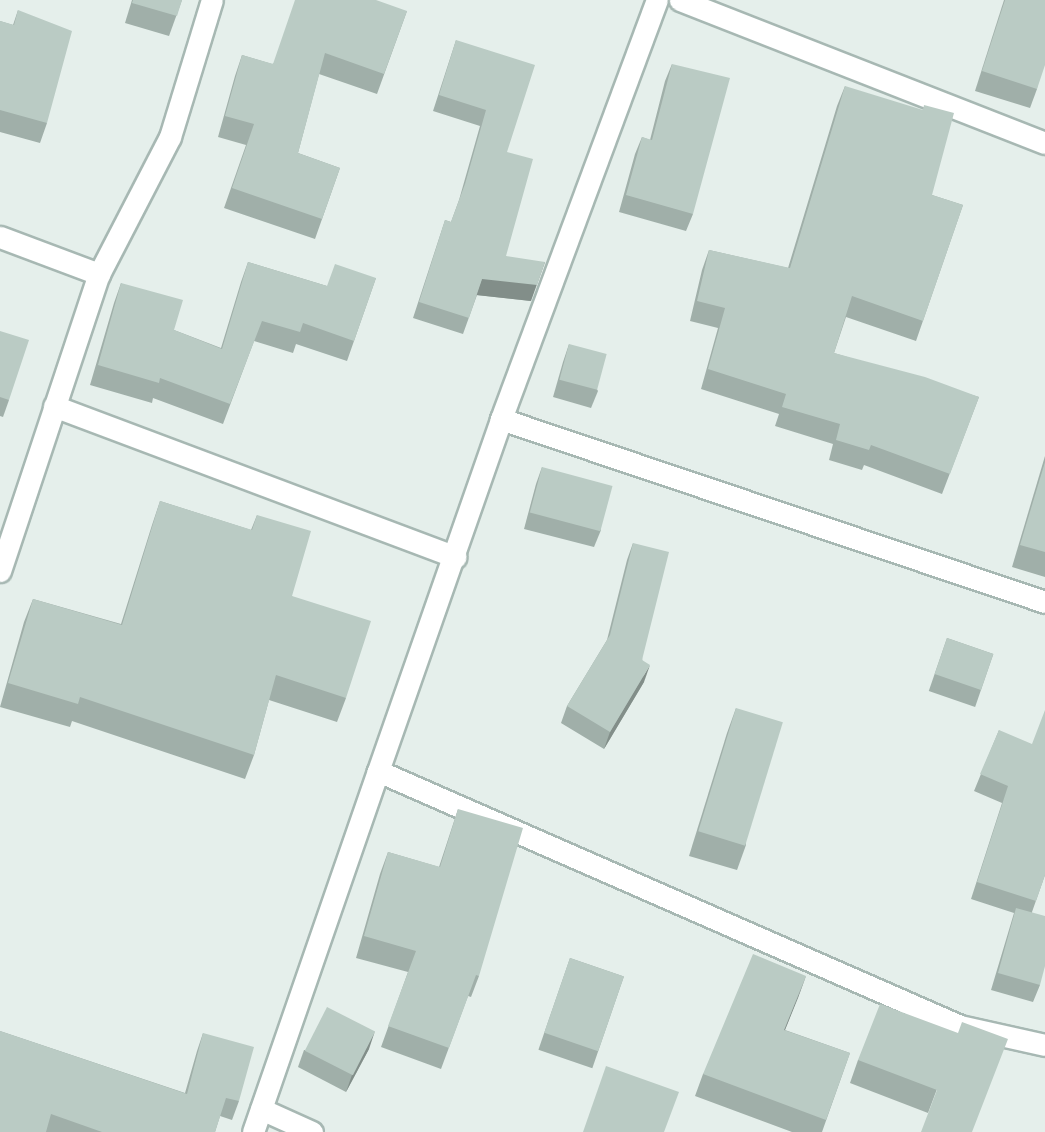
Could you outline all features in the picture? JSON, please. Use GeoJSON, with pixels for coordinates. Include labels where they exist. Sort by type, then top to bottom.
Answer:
{"type":"FeatureCollection","features":[{"type":"Feature","properties":{"kind":"street"},"geometry":{"type":"LineString","coordinates":[[0,571],[99,274],[170,137],[212,0]]}},
{"type":"Feature","properties":{"kind":"street"},"geometry":{"type":"LineString","coordinates":[[253,1132],[378,771],[456,557],[501,419],[657,0]]}},
{"type":"Feature","properties":{"kind":"street"},"geometry":{"type":"LineString","coordinates":[[680,0],[1045,143]]}},
{"type":"Feature","properties":{"kind":"street"},"geometry":{"type":"LineString","coordinates":[[0,237],[99,274]]}},
{"type":"Feature","properties":{"kind":"street"},"geometry":{"type":"LineString","coordinates":[[54,406],[456,557]]}},
{"type":"Feature","properties":{"kind":"street"},"geometry":{"type":"LineString","coordinates":[[501,419],[1045,602]]}},
{"type":"Feature","properties":{"kind":"street"},"geometry":{"type":"LineString","coordinates":[[378,771],[960,1026],[1045,1045]]}},
{"type":"Feature","properties":{"kind":"street"},"geometry":{"type":"LineString","coordinates":[[261,1109],[312,1132]]}},
{"type":"Feature","properties":{"kind":"building"},"geometry":{"type":"Polygon","coordinates":[[[133,0],[182,0],[177,16],[132,3],[133,0]]]}},
{"type":"Feature","properties":{"kind":"building"},"geometry":{"type":"Polygon","coordinates":[[[295,0],[376,0],[407,11],[384,74],[325,53],[298,153],[340,168],[322,219],[232,188],[254,124],[225,116],[242,55],[273,64],[295,0]]]}},
{"type":"Feature","properties":{"kind":"building"},"geometry":{"type":"Polygon","coordinates":[[[1005,0],[1045,0],[1045,65],[1037,89],[982,71],[1005,0]]]}},
{"type":"Feature","properties":{"kind":"building"},"geometry":{"type":"Polygon","coordinates":[[[18,10],[72,31],[47,123],[0,110],[0,21],[14,25],[18,10]]]}},
{"type":"Feature","properties":{"kind":"building"},"geometry":{"type":"Polygon","coordinates":[[[456,40],[535,65],[507,152],[533,159],[506,256],[545,262],[537,285],[482,279],[469,318],[419,302],[445,220],[451,222],[465,184],[486,110],[439,95],[456,40]]]}},
{"type":"Feature","properties":{"kind":"building"},"geometry":{"type":"Polygon","coordinates":[[[672,64],[730,78],[693,214],[626,195],[642,137],[652,140],[672,64]]]}},
{"type":"Feature","properties":{"kind":"building"},"geometry":{"type":"Polygon","coordinates":[[[845,86],[923,110],[924,105],[954,113],[932,195],[963,205],[923,321],[852,296],[834,353],[925,377],[979,397],[950,474],[871,445],[869,450],[836,440],[840,424],[782,407],[786,394],[708,369],[725,308],[697,301],[709,250],[790,268],[845,86]]]}},
{"type":"Feature","properties":{"kind":"building"},"geometry":{"type":"Polygon","coordinates":[[[248,262],[327,286],[335,264],[376,278],[354,341],[303,323],[300,332],[262,321],[230,404],[160,378],[159,383],[98,365],[121,283],[183,300],[174,330],[222,349],[248,262]]]}},
{"type":"Feature","properties":{"kind":"building"},"geometry":{"type":"Polygon","coordinates":[[[0,331],[29,340],[9,400],[0,397],[0,331]]]}},
{"type":"Feature","properties":{"kind":"building"},"geometry":{"type":"Polygon","coordinates":[[[569,344],[607,354],[597,390],[559,380],[569,344]]]}},
{"type":"Feature","properties":{"kind":"building"},"geometry":{"type":"Polygon","coordinates":[[[1045,462],[1045,552],[1020,545],[1045,462]]]}},
{"type":"Feature","properties":{"kind":"building"},"geometry":{"type":"Polygon","coordinates":[[[542,467],[613,486],[600,531],[530,512],[542,467]]]}},
{"type":"Feature","properties":{"kind":"building"},"geometry":{"type":"Polygon","coordinates":[[[160,501],[252,530],[257,515],[311,531],[292,596],[371,621],[346,698],[276,675],[254,755],[80,697],[78,704],[8,683],[33,599],[122,625],[160,501]]]}},
{"type":"Feature","properties":{"kind":"building"},"geometry":{"type":"Polygon","coordinates":[[[633,543],[669,552],[642,660],[650,665],[610,732],[567,706],[610,635],[633,543]]]}},
{"type":"Feature","properties":{"kind":"building"},"geometry":{"type":"Polygon","coordinates":[[[947,638],[993,654],[981,690],[935,674],[947,638]]]}},
{"type":"Feature","properties":{"kind":"building"},"geometry":{"type":"Polygon","coordinates":[[[736,708],[783,722],[745,846],[698,831],[736,708]]]}},
{"type":"Feature","properties":{"kind":"building"},"geometry":{"type":"Polygon","coordinates":[[[1045,710],[1045,875],[1036,901],[977,882],[1008,786],[980,774],[999,730],[1032,744],[1045,710]]]}},
{"type":"Feature","properties":{"kind":"building"},"geometry":{"type":"Polygon","coordinates":[[[458,809],[523,828],[479,976],[476,975],[449,1048],[388,1026],[416,951],[364,936],[388,852],[440,867],[458,809]]]}},
{"type":"Feature","properties":{"kind":"building"},"geometry":{"type":"Polygon","coordinates":[[[1016,908],[1045,916],[1045,966],[1040,985],[998,973],[1016,908]]]}},
{"type":"Feature","properties":{"kind":"building"},"geometry":{"type":"Polygon","coordinates":[[[753,954],[806,976],[784,1030],[850,1053],[826,1120],[703,1074],[753,954]]]}},
{"type":"Feature","properties":{"kind":"building"},"geometry":{"type":"Polygon","coordinates":[[[570,958],[624,977],[598,1051],[544,1033],[570,958]]]}},
{"type":"Feature","properties":{"kind":"building"},"geometry":{"type":"Polygon","coordinates":[[[880,1004],[958,1033],[962,1022],[1008,1039],[972,1132],[921,1132],[937,1090],[858,1060],[880,1004]]]}},
{"type":"Feature","properties":{"kind":"building"},"geometry":{"type":"Polygon","coordinates":[[[327,1007],[375,1032],[353,1075],[305,1051],[327,1007]]]}},
{"type":"Feature","properties":{"kind":"building"},"geometry":{"type":"Polygon","coordinates":[[[0,1031],[187,1094],[203,1033],[254,1047],[239,1101],[226,1098],[215,1132],[102,1132],[51,1114],[46,1132],[0,1132],[0,1031]]]}},
{"type":"Feature","properties":{"kind":"building"},"geometry":{"type":"Polygon","coordinates":[[[606,1066],[679,1092],[664,1132],[583,1132],[606,1066]]]}}]}
